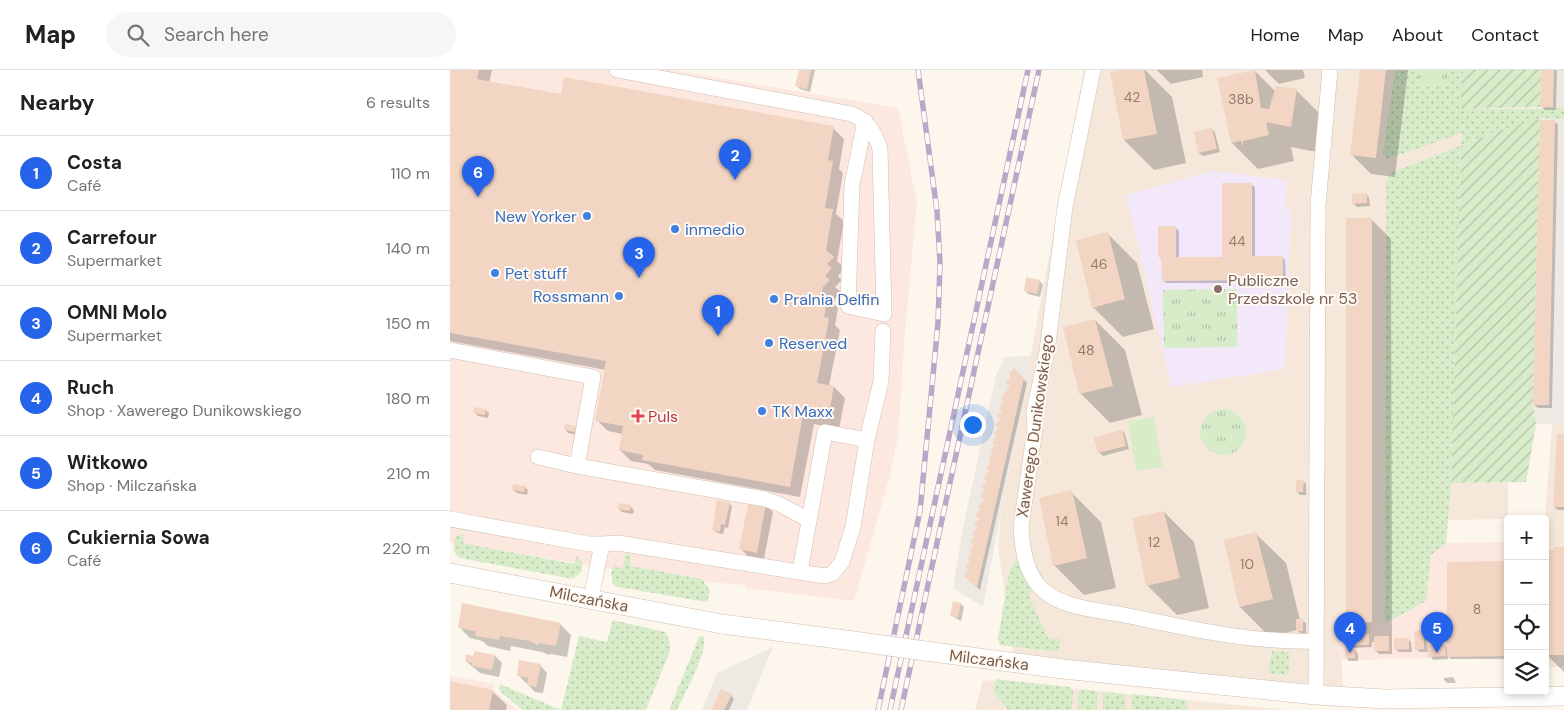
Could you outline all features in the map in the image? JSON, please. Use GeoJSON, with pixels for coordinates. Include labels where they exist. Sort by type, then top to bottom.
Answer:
{"type":"FeatureCollection","features":[{"type":"Feature","properties":{"kind":"street"},"geometry":{"type":"LineString","coordinates":[[617,70],[852,114],[865,121],[876,134],[880,149],[884,314],[848,306],[852,186],[865,121]]}},
{"type":"Feature","properties":{"kind":"street","name":"Xawerego Dunikowskiego"},"geometry":{"type":"LineString","coordinates":[[1093,70],[1066,207],[1047,351],[1034,411],[1035,428],[1021,527],[1021,542],[1027,566],[1040,587],[1049,595],[1063,601],[1222,635],[1316,641]]}},
{"type":"Feature","properties":{"kind":"street"},"geometry":{"type":"LineString","coordinates":[[1316,695],[1318,205],[1330,70]]}},
{"type":"Feature","properties":{"kind":"street"},"geometry":{"type":"LineString","coordinates":[[450,519],[589,544],[618,543],[824,576],[832,574],[842,562],[853,527],[867,440],[880,381],[883,331]]}},
{"type":"Feature","properties":{"kind":"street"},"geometry":{"type":"LineString","coordinates":[[450,350],[593,377],[577,466]]}},
{"type":"Feature","properties":{"kind":"street"},"geometry":{"type":"LineString","coordinates":[[800,571],[825,432],[867,440]]}},
{"type":"Feature","properties":{"kind":"street"},"geometry":{"type":"LineString","coordinates":[[538,457],[577,466],[765,499],[779,504],[809,520]]}},
{"type":"Feature","properties":{"kind":"street"},"geometry":{"type":"LineString","coordinates":[[591,599],[602,544]]}},
{"type":"Feature","properties":{"kind":"street","name":"Milczańska"},"geometry":{"type":"LineString","coordinates":[[450,573],[722,624],[1063,669],[1316,695],[1385,699],[1504,695]]}},
{"type":"Feature","properties":{"kind":"street","name":"Milczańska"},"geometry":{"type":"LineString","coordinates":[[1538,695],[1559,700]]}},
{"type":"Feature","properties":{"kind":"shaded area"},"geometry":{"type":"Polygon","coordinates":[[[450,70],[672,70],[898,108],[917,203],[905,332],[898,437],[889,479],[854,601],[746,588],[746,585],[677,580],[450,542],[450,70]]]}},
{"type":"Feature","properties":{"kind":"shaded area"},"geometry":{"type":"Polygon","coordinates":[[[1084,70],[1463,70],[1451,483],[1508,483],[1508,515],[1504,515],[1504,519],[1447,520],[1446,543],[1431,555],[1426,601],[1377,629],[1340,630],[1343,690],[1014,658],[998,546],[1001,513],[1084,70]]]}},
{"type":"Feature","properties":{"kind":"shaded area"},"geometry":{"type":"Polygon","coordinates":[[[1541,70],[1564,70],[1564,108],[1540,107],[1541,70]]]}},
{"type":"Feature","properties":{"kind":"shaded area"},"geometry":{"type":"Polygon","coordinates":[[[1540,118],[1564,119],[1564,424],[1536,424],[1533,405],[1540,118]]]}},
{"type":"Feature","properties":{"kind":"shaded area","name":"Publiczne Przedszkole nr 53"},"geometry":{"type":"Polygon","coordinates":[[[1213,171],[1287,180],[1285,209],[1291,209],[1285,369],[1171,387],[1126,195],[1213,171]]]}},
{"type":"Feature","properties":{"kind":"shaded area"},"geometry":{"type":"Polygon","coordinates":[[[1031,356],[983,607],[953,588],[963,527],[996,375],[1005,357],[1031,356]]]}},
{"type":"Feature","properties":{"kind":"shaded area"},"geometry":{"type":"Polygon","coordinates":[[[1552,424],[1564,424],[1564,667],[1549,667],[1549,515],[1545,515],[1552,424]]]}},
{"type":"Feature","properties":{"kind":"shaded area"},"geometry":{"type":"Polygon","coordinates":[[[1504,542],[1504,657],[1339,660],[1340,630],[1377,629],[1426,601],[1431,555],[1446,543],[1504,542]]]}},
{"type":"Feature","properties":{"kind":"shaded area"},"geometry":{"type":"Polygon","coordinates":[[[773,647],[747,710],[702,710],[717,673],[773,647]]]}},
{"type":"Feature","properties":{"kind":"shaded area"},"geometry":{"type":"Polygon","coordinates":[[[450,676],[494,684],[493,690],[517,710],[450,710],[450,676]]]}},
{"type":"Feature","properties":{"kind":"shaded area"},"geometry":{"type":"Polygon","coordinates":[[[983,680],[1288,710],[975,710],[983,680]]]}},
{"type":"Feature","properties":{"kind":"green space"},"geometry":{"type":"Polygon","coordinates":[[[1395,70],[1463,70],[1460,103],[1463,109],[1564,108],[1564,119],[1540,118],[1540,120],[1498,131],[1461,146],[1462,133],[1387,159],[1383,153],[1395,70]]]}},
{"type":"Feature","properties":{"kind":"green space"},"geometry":{"type":"Polygon","coordinates":[[[1419,70],[1448,70],[1448,87],[1418,86],[1419,70]]]}},
{"type":"Feature","properties":{"kind":"green space"},"geometry":{"type":"Polygon","coordinates":[[[1463,70],[1541,70],[1540,107],[1462,109],[1460,103],[1463,70]]]}},
{"type":"Feature","properties":{"kind":"green space"},"geometry":{"type":"Polygon","coordinates":[[[1540,120],[1533,405],[1536,424],[1526,482],[1451,483],[1461,146],[1498,131],[1540,120]]]}},
{"type":"Feature","properties":{"kind":"green space"},"geometry":{"type":"Polygon","coordinates":[[[1461,146],[1451,483],[1446,543],[1431,555],[1426,601],[1385,624],[1386,182],[1392,172],[1461,146]]]}},
{"type":"Feature","properties":{"kind":"green space"},"geometry":{"type":"Polygon","coordinates":[[[1237,289],[1237,347],[1164,348],[1163,290],[1237,289]]]}},
{"type":"Feature","properties":{"kind":"green space"},"geometry":{"type":"Polygon","coordinates":[[[1219,409],[1227,409],[1236,413],[1242,419],[1246,432],[1242,445],[1236,451],[1227,455],[1219,455],[1210,451],[1204,445],[1200,436],[1200,428],[1204,419],[1210,413],[1219,409]]]}},
{"type":"Feature","properties":{"kind":"green space"},"geometry":{"type":"Polygon","coordinates":[[[1154,417],[1162,467],[1136,471],[1128,421],[1154,417]]]}},
{"type":"Feature","properties":{"kind":"green space"},"geometry":{"type":"Polygon","coordinates":[[[464,534],[463,543],[574,564],[576,556],[582,562],[582,571],[573,579],[460,558],[454,551],[455,537],[464,534]]]}},
{"type":"Feature","properties":{"kind":"green space"},"geometry":{"type":"Polygon","coordinates":[[[625,554],[631,554],[630,566],[702,579],[710,590],[707,602],[618,587],[613,584],[611,573],[618,556],[615,567],[623,569],[625,554]]]}},
{"type":"Feature","properties":{"kind":"green space"},"geometry":{"type":"Polygon","coordinates":[[[1017,558],[1024,574],[1035,588],[1030,593],[1030,599],[1048,638],[1060,639],[1059,652],[1000,645],[998,639],[1009,572],[1017,558]]]}},
{"type":"Feature","properties":{"kind":"green space"},"geometry":{"type":"Polygon","coordinates":[[[613,620],[665,632],[670,642],[670,651],[646,710],[561,710],[579,636],[607,642],[613,620]]]}},
{"type":"Feature","properties":{"kind":"green space"},"geometry":{"type":"Polygon","coordinates":[[[703,636],[703,650],[690,684],[677,710],[669,710],[699,637],[703,636]]]}},
{"type":"Feature","properties":{"kind":"green space"},"geometry":{"type":"Polygon","coordinates":[[[1272,651],[1289,652],[1289,675],[1268,673],[1272,651]]]}},
{"type":"Feature","properties":{"kind":"green space"},"geometry":{"type":"Polygon","coordinates":[[[996,679],[1070,687],[1073,691],[1072,710],[1008,710],[994,691],[996,679]]]}},
{"type":"Feature","properties":{"kind":"green space"},"geometry":{"type":"Polygon","coordinates":[[[500,684],[561,710],[522,710],[499,690],[500,684]]]}},
{"type":"Feature","properties":{"kind":"green space"},"geometry":{"type":"Polygon","coordinates":[[[1081,689],[1097,691],[1097,710],[1078,710],[1078,692],[1081,689]]]}},
{"type":"Feature","properties":{"kind":"green space"},"geometry":{"type":"Polygon","coordinates":[[[1103,692],[1126,694],[1125,710],[1103,710],[1103,692]]]}},
{"type":"Feature","properties":{"kind":"green space"},"geometry":{"type":"Polygon","coordinates":[[[1132,694],[1187,700],[1187,710],[1132,710],[1132,694]]]}},
{"type":"Feature","properties":{"kind":"building"},"geometry":{"type":"Polygon","coordinates":[[[450,70],[479,70],[477,79],[561,94],[564,77],[834,126],[828,160],[833,161],[825,208],[833,209],[826,250],[834,257],[827,264],[832,268],[825,276],[830,280],[823,287],[822,292],[828,296],[824,317],[829,318],[817,383],[834,386],[828,419],[803,414],[790,487],[642,460],[643,455],[619,450],[623,426],[595,421],[606,361],[450,333],[450,70]]]}},
{"type":"Feature","properties":{"kind":"building"},"geometry":{"type":"Polygon","coordinates":[[[799,70],[811,70],[807,89],[795,86],[799,70]]]}},
{"type":"Feature","properties":{"kind":"building"},"geometry":{"type":"Polygon","coordinates":[[[1144,70],[1157,134],[1123,140],[1110,72],[1144,70]]]}},
{"type":"Feature","properties":{"kind":"building"},"geometry":{"type":"Polygon","coordinates":[[[1255,70],[1261,108],[1269,109],[1276,86],[1297,89],[1291,127],[1266,122],[1269,135],[1243,141],[1243,146],[1241,141],[1231,143],[1217,78],[1255,70]]]}},
{"type":"Feature","properties":{"kind":"building"},"geometry":{"type":"Polygon","coordinates":[[[1360,70],[1386,70],[1376,158],[1350,155],[1360,70]]]}},
{"type":"Feature","properties":{"kind":"building"},"geometry":{"type":"Polygon","coordinates":[[[1541,70],[1554,70],[1553,107],[1540,107],[1541,70]]]}},
{"type":"Feature","properties":{"kind":"building"},"geometry":{"type":"Polygon","coordinates":[[[1540,120],[1555,120],[1549,405],[1533,405],[1540,120]]]}},
{"type":"Feature","properties":{"kind":"building"},"geometry":{"type":"Polygon","coordinates":[[[1212,128],[1217,149],[1198,153],[1194,132],[1212,128]]]}},
{"type":"Feature","properties":{"kind":"building"},"geometry":{"type":"Polygon","coordinates":[[[1222,183],[1252,183],[1252,256],[1283,256],[1283,280],[1162,281],[1161,257],[1158,257],[1158,226],[1176,226],[1176,257],[1222,257],[1222,183]]]}},
{"type":"Feature","properties":{"kind":"building"},"geometry":{"type":"Polygon","coordinates":[[[1367,193],[1367,203],[1352,204],[1352,194],[1367,193]]]}},
{"type":"Feature","properties":{"kind":"building"},"geometry":{"type":"Polygon","coordinates":[[[1346,218],[1372,218],[1372,622],[1346,622],[1346,218]]]}},
{"type":"Feature","properties":{"kind":"building"},"geometry":{"type":"Polygon","coordinates":[[[1108,232],[1125,299],[1092,308],[1076,240],[1108,232]]]}},
{"type":"Feature","properties":{"kind":"building"},"geometry":{"type":"Polygon","coordinates":[[[1026,277],[1040,280],[1037,294],[1024,291],[1026,277]]]}},
{"type":"Feature","properties":{"kind":"building"},"geometry":{"type":"Polygon","coordinates":[[[1095,319],[1113,386],[1079,394],[1063,327],[1095,319]]]}},
{"type":"Feature","properties":{"kind":"building"},"geometry":{"type":"Polygon","coordinates":[[[1014,368],[1024,378],[977,588],[964,576],[968,570],[965,567],[970,562],[967,559],[972,553],[969,550],[974,545],[970,542],[975,536],[972,534],[977,528],[974,525],[979,519],[975,515],[981,509],[978,506],[984,500],[980,496],[985,490],[982,487],[987,482],[983,479],[989,471],[986,469],[991,462],[988,459],[993,453],[990,450],[995,445],[992,442],[997,436],[994,433],[999,428],[995,425],[1001,419],[997,416],[1002,411],[999,408],[1004,402],[1001,399],[1010,386],[1006,383],[1011,377],[1009,374],[1014,368]]]}},
{"type":"Feature","properties":{"kind":"building"},"geometry":{"type":"Polygon","coordinates":[[[474,407],[486,409],[485,415],[473,413],[474,407]]]}},
{"type":"Feature","properties":{"kind":"building"},"geometry":{"type":"Polygon","coordinates":[[[565,424],[577,426],[576,432],[564,430],[565,424]]]}},
{"type":"Feature","properties":{"kind":"building"},"geometry":{"type":"Polygon","coordinates":[[[1122,429],[1126,446],[1098,453],[1094,438],[1122,429]]]}},
{"type":"Feature","properties":{"kind":"building"},"geometry":{"type":"Polygon","coordinates":[[[1557,434],[1564,434],[1564,507],[1553,507],[1557,434]]]}},
{"type":"Feature","properties":{"kind":"building"},"geometry":{"type":"Polygon","coordinates":[[[1296,480],[1304,480],[1303,492],[1296,492],[1296,480]]]}},
{"type":"Feature","properties":{"kind":"building"},"geometry":{"type":"Polygon","coordinates":[[[513,484],[525,486],[524,492],[512,490],[513,484]]]}},
{"type":"Feature","properties":{"kind":"building"},"geometry":{"type":"Polygon","coordinates":[[[1072,490],[1087,558],[1053,566],[1039,498],[1072,490]]]}},
{"type":"Feature","properties":{"kind":"building"},"geometry":{"type":"Polygon","coordinates":[[[717,500],[730,502],[725,525],[721,524],[720,532],[712,530],[717,500]]]}},
{"type":"Feature","properties":{"kind":"building"},"geometry":{"type":"Polygon","coordinates":[[[749,500],[766,503],[757,553],[739,549],[749,500]]]}},
{"type":"Feature","properties":{"kind":"building"},"geometry":{"type":"Polygon","coordinates":[[[619,503],[631,505],[630,511],[618,509],[619,503]]]}},
{"type":"Feature","properties":{"kind":"building"},"geometry":{"type":"Polygon","coordinates":[[[1164,511],[1180,578],[1146,586],[1132,518],[1164,511]]]}},
{"type":"Feature","properties":{"kind":"building"},"geometry":{"type":"Polygon","coordinates":[[[1256,532],[1273,599],[1239,607],[1224,540],[1256,532]]]}},
{"type":"Feature","properties":{"kind":"building"},"geometry":{"type":"Polygon","coordinates":[[[1554,547],[1564,547],[1564,655],[1549,655],[1549,550],[1554,550],[1554,547]]]}},
{"type":"Feature","properties":{"kind":"building"},"geometry":{"type":"Polygon","coordinates":[[[1504,561],[1504,656],[1447,657],[1447,562],[1504,561]]]}},
{"type":"Feature","properties":{"kind":"building"},"geometry":{"type":"Polygon","coordinates":[[[953,601],[961,603],[958,618],[950,616],[953,601]]]}},
{"type":"Feature","properties":{"kind":"building"},"geometry":{"type":"Polygon","coordinates":[[[462,603],[561,623],[556,646],[540,643],[537,645],[530,641],[500,636],[499,640],[475,636],[476,631],[458,628],[462,603]]]}},
{"type":"Feature","properties":{"kind":"building"},"geometry":{"type":"Polygon","coordinates":[[[1296,619],[1303,619],[1303,631],[1296,631],[1296,619]]]}},
{"type":"Feature","properties":{"kind":"building"},"geometry":{"type":"Polygon","coordinates":[[[1414,631],[1424,631],[1424,649],[1415,650],[1414,631]]]}},
{"type":"Feature","properties":{"kind":"building"},"geometry":{"type":"Polygon","coordinates":[[[1369,634],[1369,645],[1347,645],[1347,635],[1369,634]]]}},
{"type":"Feature","properties":{"kind":"building"},"geometry":{"type":"Polygon","coordinates":[[[1374,636],[1389,636],[1389,651],[1374,651],[1374,636]]]}},
{"type":"Feature","properties":{"kind":"building"},"geometry":{"type":"Polygon","coordinates":[[[1394,638],[1409,638],[1409,649],[1394,650],[1394,638]]]}},
{"type":"Feature","properties":{"kind":"building"},"geometry":{"type":"Polygon","coordinates":[[[1445,644],[1446,656],[1428,657],[1427,645],[1445,644]]]}},
{"type":"Feature","properties":{"kind":"building"},"geometry":{"type":"Polygon","coordinates":[[[1345,649],[1355,649],[1355,658],[1345,658],[1345,649]]]}},
{"type":"Feature","properties":{"kind":"building"},"geometry":{"type":"Polygon","coordinates":[[[475,651],[495,655],[492,670],[472,666],[472,663],[465,661],[466,654],[473,656],[475,651]]]}},
{"type":"Feature","properties":{"kind":"building"},"geometry":{"type":"Polygon","coordinates":[[[519,660],[541,664],[536,687],[527,685],[528,678],[517,676],[519,660]]]}},
{"type":"Feature","properties":{"kind":"building"},"geometry":{"type":"Polygon","coordinates":[[[450,681],[493,690],[489,710],[450,710],[450,681]]]}},
{"type":"Feature","properties":{"kind":"building"},"geometry":{"type":"Polygon","coordinates":[[[721,689],[732,694],[724,710],[711,710],[721,689]]]}},
{"type":"Feature","properties":{"kind":"railway"},"geometry":{"type":"LineString","coordinates":[[878,710],[920,511],[938,323],[940,263],[937,211],[918,70]]}},
{"type":"Feature","properties":{"kind":"railway"},"geometry":{"type":"LineString","coordinates":[[890,710],[1028,70]]}},
{"type":"Feature","properties":{"kind":"railway"},"geometry":{"type":"LineString","coordinates":[[901,710],[1039,70]]}},
{"type":"Feature","properties":{"kind":"place","name":"Carrefour"},"geometry":{"type":"Point","coordinates":[735,180]}},
{"type":"Feature","properties":{"kind":"place","name":"Cukiernia Sowa"},"geometry":{"type":"Point","coordinates":[478,197]}},
{"type":"Feature","properties":{"kind":"place","name":"New Yorker"},"geometry":{"type":"Point","coordinates":[587,216]}},
{"type":"Feature","properties":{"kind":"place","name":"inmedio"},"geometry":{"type":"Point","coordinates":[675,229]}},
{"type":"Feature","properties":{"kind":"place","name":"Pet stuff"},"geometry":{"type":"Point","coordinates":[495,273]}},
{"type":"Feature","properties":{"kind":"place","name":"OMNI Molo"},"geometry":{"type":"Point","coordinates":[639,278]}},
{"type":"Feature","properties":{"kind":"place","name":"Publiczne Przedszkole nr 53"},"geometry":{"type":"Point","coordinates":[1218,289]}},
{"type":"Feature","properties":{"kind":"place","name":"Rossmann"},"geometry":{"type":"Point","coordinates":[619,296]}},
{"type":"Feature","properties":{"kind":"place","name":"Pralnia Delfin"},"geometry":{"type":"Point","coordinates":[774,299]}},
{"type":"Feature","properties":{"kind":"place","name":"Costa"},"geometry":{"type":"Point","coordinates":[718,336]}},
{"type":"Feature","properties":{"kind":"place","name":"Reserved"},"geometry":{"type":"Point","coordinates":[769,343]}},
{"type":"Feature","properties":{"kind":"place","name":"TK Maxx"},"geometry":{"type":"Point","coordinates":[762,411]}},
{"type":"Feature","properties":{"kind":"place","name":"Puls"},"geometry":{"type":"Point","coordinates":[638,416]}},
{"type":"Feature","properties":{"kind":"place","name":"Ruch"},"geometry":{"type":"Point","coordinates":[1350,653]}},
{"type":"Feature","properties":{"kind":"place","name":"Witkowo"},"geometry":{"type":"Point","coordinates":[1437,653]}}]}
